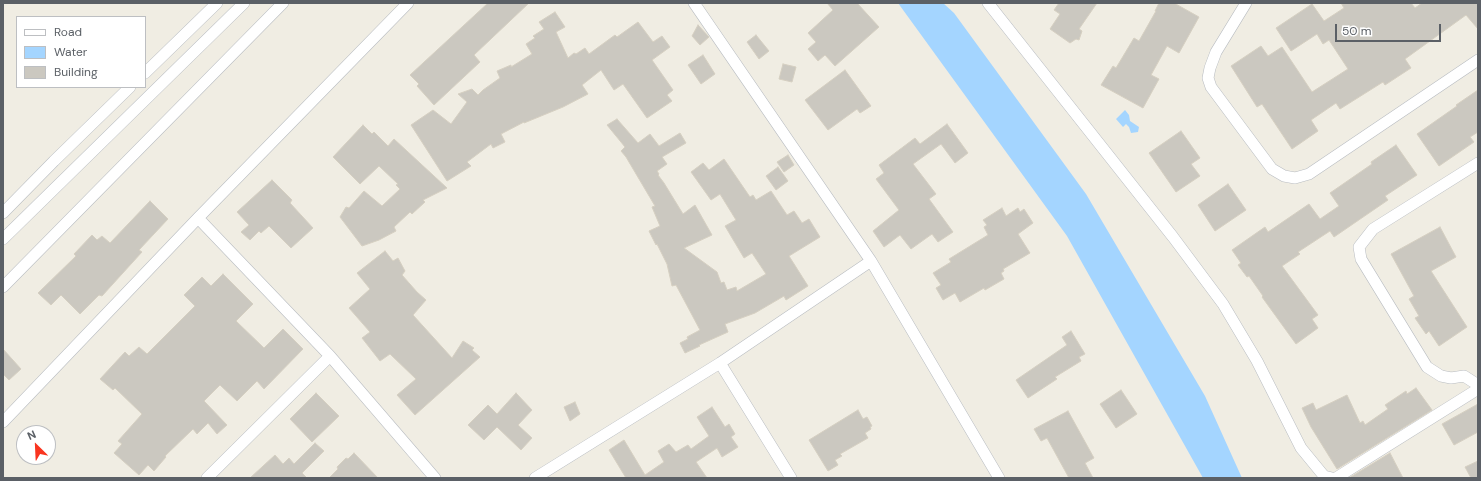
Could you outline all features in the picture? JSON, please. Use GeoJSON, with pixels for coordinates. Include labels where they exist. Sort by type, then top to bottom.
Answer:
{"type":"FeatureCollection","features":[{"type":"Feature","properties":{"kind":"street"},"geometry":{"type":"LineString","coordinates":[[146,72],[217,3]]}},
{"type":"Feature","properties":{"kind":"street"},"geometry":{"type":"LineString","coordinates":[[3,239],[244,3]]}},
{"type":"Feature","properties":{"kind":"street"},"geometry":{"type":"LineString","coordinates":[[3,286],[284,3]]}},
{"type":"Feature","properties":{"kind":"street"},"geometry":{"type":"LineString","coordinates":[[3,422],[198,218],[408,3]]}},
{"type":"Feature","properties":{"kind":"street"},"geometry":{"type":"LineString","coordinates":[[694,3],[871,261],[999,478]]}},
{"type":"Feature","properties":{"kind":"street"},"geometry":{"type":"LineString","coordinates":[[988,3],[1168,231],[1223,304],[1257,361],[1301,448],[1324,476],[1332,478]]}},
{"type":"Feature","properties":{"kind":"street"},"geometry":{"type":"LineString","coordinates":[[1246,3],[1216,52],[1208,78],[1211,87],[1272,169],[1284,176],[1295,178],[1309,174],[1478,60]]}},
{"type":"Feature","properties":{"kind":"street"},"geometry":{"type":"LineString","coordinates":[[3,213],[129,88]]}},
{"type":"Feature","properties":{"kind":"street"},"geometry":{"type":"LineString","coordinates":[[1478,163],[1373,229],[1359,247],[1361,259],[1427,367],[1441,376],[1451,378],[1464,376],[1478,385]]}},
{"type":"Feature","properties":{"kind":"street"},"geometry":{"type":"LineString","coordinates":[[198,218],[330,356],[435,478]]}},
{"type":"Feature","properties":{"kind":"street"},"geometry":{"type":"LineString","coordinates":[[535,478],[720,363],[871,261]]}},
{"type":"Feature","properties":{"kind":"street"},"geometry":{"type":"LineString","coordinates":[[207,478],[330,356]]}},
{"type":"Feature","properties":{"kind":"street"},"geometry":{"type":"LineString","coordinates":[[720,363],[792,478]]}},
{"type":"Feature","properties":{"kind":"street"},"geometry":{"type":"LineString","coordinates":[[1336,478],[1478,390]]}},
{"type":"Feature","properties":{"kind":"water"},"geometry":{"type":"Polygon","coordinates":[[[898,3],[943,3],[954,13],[1086,194],[1205,396],[1242,478],[1203,478],[1067,236],[898,3]]]}},
{"type":"Feature","properties":{"kind":"water"},"geometry":{"type":"Polygon","coordinates":[[[1125,110],[1129,115],[1130,121],[1139,127],[1138,132],[1131,133],[1126,124],[1123,127],[1116,119],[1125,110]]]}},
{"type":"Feature","properties":{"kind":"building"},"geometry":{"type":"Polygon","coordinates":[[[488,3],[529,3],[474,55],[480,62],[434,105],[417,86],[419,84],[410,75],[488,3]]]}},
{"type":"Feature","properties":{"kind":"building"},"geometry":{"type":"Polygon","coordinates":[[[827,3],[857,3],[879,27],[835,66],[825,55],[818,61],[808,49],[816,42],[808,33],[833,10],[827,3]]]}},
{"type":"Feature","properties":{"kind":"building"},"geometry":{"type":"Polygon","coordinates":[[[1059,3],[1097,3],[1079,29],[1082,31],[1079,40],[1076,39],[1070,43],[1050,29],[1060,14],[1054,10],[1059,3]]]}},
{"type":"Feature","properties":{"kind":"building"},"geometry":{"type":"Polygon","coordinates":[[[1159,3],[1174,3],[1199,17],[1179,53],[1167,46],[1151,75],[1159,79],[1143,108],[1101,85],[1113,66],[1116,68],[1134,38],[1139,41],[1159,3]]]}},
{"type":"Feature","properties":{"kind":"building"},"geometry":{"type":"Polygon","coordinates":[[[1341,3],[1411,3],[1415,8],[1422,3],[1478,3],[1478,29],[1466,15],[1405,59],[1411,68],[1385,85],[1383,82],[1340,109],[1336,103],[1311,120],[1318,131],[1292,149],[1262,104],[1257,107],[1231,66],[1261,46],[1268,56],[1282,47],[1312,92],[1348,69],[1329,40],[1323,44],[1317,34],[1291,51],[1276,28],[1312,4],[1324,21],[1344,8],[1341,3]]]}},
{"type":"Feature","properties":{"kind":"building"},"geometry":{"type":"Polygon","coordinates":[[[555,12],[565,27],[556,32],[568,58],[574,53],[576,54],[585,48],[589,54],[615,35],[617,37],[638,22],[653,42],[662,36],[670,47],[652,60],[673,90],[667,95],[672,101],[647,118],[623,84],[614,90],[601,70],[582,85],[588,94],[563,107],[524,122],[501,134],[505,142],[493,148],[491,144],[467,162],[471,166],[447,181],[411,125],[433,110],[451,124],[467,102],[458,94],[472,89],[478,95],[500,78],[497,71],[511,65],[511,67],[532,54],[526,44],[535,38],[533,36],[544,29],[539,22],[555,12]]]}},
{"type":"Feature","properties":{"kind":"building"},"geometry":{"type":"Polygon","coordinates":[[[698,25],[709,37],[700,45],[692,36],[698,25]]]}},
{"type":"Feature","properties":{"kind":"building"},"geometry":{"type":"Polygon","coordinates":[[[756,35],[769,51],[759,59],[747,42],[756,35]]]}},
{"type":"Feature","properties":{"kind":"building"},"geometry":{"type":"Polygon","coordinates":[[[703,55],[715,74],[701,84],[688,65],[703,55]]]}},
{"type":"Feature","properties":{"kind":"building"},"geometry":{"type":"Polygon","coordinates":[[[783,64],[796,67],[792,82],[779,79],[783,64]]]}},
{"type":"Feature","properties":{"kind":"building"},"geometry":{"type":"Polygon","coordinates":[[[845,70],[871,106],[860,113],[857,109],[828,130],[805,100],[845,70]]]}},
{"type":"Feature","properties":{"kind":"building"},"geometry":{"type":"Polygon","coordinates":[[[1478,90],[1478,132],[1470,137],[1474,142],[1439,166],[1417,134],[1478,90]]]}},
{"type":"Feature","properties":{"kind":"building"},"geometry":{"type":"Polygon","coordinates":[[[617,119],[638,143],[650,134],[659,146],[680,133],[686,143],[662,157],[667,164],[657,171],[659,174],[658,175],[683,214],[695,205],[712,235],[684,248],[717,272],[721,283],[724,282],[727,290],[736,287],[737,291],[766,274],[752,253],[744,258],[725,226],[736,220],[720,194],[711,200],[691,172],[703,163],[709,170],[724,159],[750,197],[753,195],[756,200],[771,191],[787,215],[794,211],[802,223],[809,219],[820,237],[789,256],[808,286],[786,300],[784,296],[755,313],[725,324],[728,332],[685,353],[680,343],[688,339],[687,337],[700,330],[676,285],[672,286],[667,264],[649,231],[660,226],[652,207],[655,206],[621,151],[625,147],[607,125],[617,119]]]}},
{"type":"Feature","properties":{"kind":"building"},"geometry":{"type":"Polygon","coordinates":[[[947,124],[968,153],[955,163],[941,144],[913,164],[936,194],[929,199],[953,232],[938,242],[932,234],[911,249],[900,235],[884,247],[873,231],[899,210],[876,179],[884,173],[879,165],[915,138],[920,144],[947,124]]]}},
{"type":"Feature","properties":{"kind":"building"},"geometry":{"type":"Polygon","coordinates":[[[363,125],[372,134],[374,132],[388,146],[394,139],[447,188],[423,200],[425,202],[412,214],[410,212],[394,227],[396,231],[379,240],[362,246],[340,217],[346,207],[349,208],[364,191],[382,206],[400,189],[396,185],[398,184],[379,166],[360,184],[333,157],[363,125]]]}},
{"type":"Feature","properties":{"kind":"building"},"geometry":{"type":"Polygon","coordinates":[[[1181,131],[1200,158],[1191,164],[1200,176],[1176,192],[1149,153],[1181,131]]]}},
{"type":"Feature","properties":{"kind":"building"},"geometry":{"type":"Polygon","coordinates":[[[1396,145],[1417,175],[1385,196],[1388,200],[1334,237],[1330,231],[1298,252],[1300,254],[1282,266],[1318,315],[1312,319],[1318,328],[1296,344],[1262,297],[1263,296],[1249,276],[1247,277],[1238,265],[1241,263],[1232,250],[1265,227],[1268,232],[1309,204],[1320,219],[1339,206],[1330,193],[1372,164],[1371,162],[1396,145]]]}},
{"type":"Feature","properties":{"kind":"building"},"geometry":{"type":"Polygon","coordinates":[[[788,155],[794,165],[784,172],[777,162],[788,155]]]}},
{"type":"Feature","properties":{"kind":"building"},"geometry":{"type":"Polygon","coordinates":[[[778,167],[788,181],[776,190],[766,176],[778,167]]]}},
{"type":"Feature","properties":{"kind":"building"},"geometry":{"type":"Polygon","coordinates":[[[272,180],[292,200],[290,203],[313,228],[291,248],[269,226],[261,233],[259,231],[250,240],[241,232],[249,225],[237,212],[272,180]]]}},
{"type":"Feature","properties":{"kind":"building"},"geometry":{"type":"Polygon","coordinates":[[[1228,184],[1246,210],[1215,231],[1198,205],[1228,184]]]}},
{"type":"Feature","properties":{"kind":"building"},"geometry":{"type":"Polygon","coordinates":[[[150,201],[168,219],[139,250],[142,252],[102,296],[99,295],[80,314],[61,295],[51,305],[38,293],[76,256],[74,254],[92,235],[97,240],[102,236],[110,243],[150,201]]]}},
{"type":"Feature","properties":{"kind":"building"},"geometry":{"type":"Polygon","coordinates":[[[1002,208],[1006,216],[1018,208],[1020,212],[1024,209],[1033,223],[1018,234],[1030,253],[1003,269],[1004,271],[1001,273],[1004,279],[985,290],[984,288],[960,302],[955,293],[943,300],[936,288],[941,285],[933,273],[951,262],[949,259],[988,235],[984,227],[987,225],[983,220],[1002,208]]]}},
{"type":"Feature","properties":{"kind":"building"},"geometry":{"type":"Polygon","coordinates":[[[1440,227],[1456,257],[1431,271],[1467,327],[1439,346],[1429,331],[1426,334],[1415,318],[1419,316],[1409,299],[1414,296],[1391,254],[1440,227]]]}},
{"type":"Feature","properties":{"kind":"building"},"geometry":{"type":"Polygon","coordinates":[[[385,251],[393,261],[398,258],[405,271],[402,275],[426,300],[413,315],[452,358],[463,341],[474,348],[472,350],[480,357],[415,415],[397,395],[416,379],[390,354],[380,361],[362,338],[370,332],[349,308],[370,289],[357,273],[385,251]]]}},
{"type":"Feature","properties":{"kind":"building"},"geometry":{"type":"Polygon","coordinates":[[[223,274],[253,304],[236,321],[264,348],[283,329],[303,349],[264,389],[257,381],[237,401],[220,385],[204,401],[227,425],[217,434],[208,423],[197,434],[193,429],[165,456],[166,457],[154,471],[148,465],[139,475],[114,453],[122,444],[118,441],[142,414],[115,388],[113,390],[100,379],[125,352],[129,356],[139,347],[147,354],[195,306],[184,295],[202,277],[211,286],[223,274]]]}},
{"type":"Feature","properties":{"kind":"building"},"geometry":{"type":"Polygon","coordinates":[[[1071,331],[1085,354],[1079,357],[1081,361],[1055,377],[1057,379],[1028,398],[1016,380],[1067,345],[1062,337],[1071,331]]]}},
{"type":"Feature","properties":{"kind":"building"},"geometry":{"type":"Polygon","coordinates":[[[3,349],[21,369],[9,380],[3,374],[3,349]]]}},
{"type":"Feature","properties":{"kind":"building"},"geometry":{"type":"Polygon","coordinates":[[[1416,388],[1432,410],[1337,469],[1311,427],[1302,408],[1313,403],[1316,410],[1347,395],[1360,423],[1363,421],[1365,425],[1388,409],[1385,405],[1406,391],[1407,394],[1416,388]]]}},
{"type":"Feature","properties":{"kind":"building"},"geometry":{"type":"Polygon","coordinates":[[[1121,390],[1137,414],[1116,428],[1100,404],[1121,390]]]}},
{"type":"Feature","properties":{"kind":"building"},"geometry":{"type":"Polygon","coordinates":[[[316,393],[339,416],[312,442],[290,419],[316,393]]]}},
{"type":"Feature","properties":{"kind":"building"},"geometry":{"type":"Polygon","coordinates":[[[516,393],[532,410],[518,425],[532,438],[521,450],[497,427],[484,440],[468,425],[488,405],[497,414],[516,393]]]}},
{"type":"Feature","properties":{"kind":"building"},"geometry":{"type":"Polygon","coordinates":[[[575,402],[580,414],[570,421],[564,407],[575,402]]]}},
{"type":"Feature","properties":{"kind":"building"},"geometry":{"type":"Polygon","coordinates":[[[1478,404],[1478,432],[1454,445],[1442,424],[1478,404]]]}},
{"type":"Feature","properties":{"kind":"building"},"geometry":{"type":"Polygon","coordinates":[[[712,407],[725,427],[729,424],[735,434],[731,437],[738,447],[722,457],[717,448],[696,462],[707,478],[626,478],[609,450],[624,440],[645,475],[664,462],[658,451],[669,444],[676,452],[688,445],[691,449],[709,436],[697,417],[712,407]]]}},
{"type":"Feature","properties":{"kind":"building"},"geometry":{"type":"Polygon","coordinates":[[[858,410],[863,419],[867,417],[872,426],[870,427],[871,429],[865,433],[868,438],[840,454],[842,456],[835,460],[838,465],[828,471],[809,440],[858,410]]]}},
{"type":"Feature","properties":{"kind":"building"},"geometry":{"type":"Polygon","coordinates":[[[1068,411],[1094,458],[1085,463],[1093,478],[1069,478],[1047,438],[1041,441],[1034,429],[1068,411]]]}},
{"type":"Feature","properties":{"kind":"building"},"geometry":{"type":"Polygon","coordinates":[[[315,443],[324,451],[302,473],[307,478],[250,478],[275,455],[283,464],[289,458],[294,464],[315,443]]]}},
{"type":"Feature","properties":{"kind":"building"},"geometry":{"type":"Polygon","coordinates":[[[354,453],[378,478],[329,478],[346,458],[348,459],[354,453]]]}},
{"type":"Feature","properties":{"kind":"building"},"geometry":{"type":"Polygon","coordinates":[[[1390,453],[1403,478],[1349,478],[1390,453]]]}},
{"type":"Feature","properties":{"kind":"building"},"geometry":{"type":"Polygon","coordinates":[[[1478,461],[1478,478],[1471,478],[1465,467],[1478,461]]]}}]}
